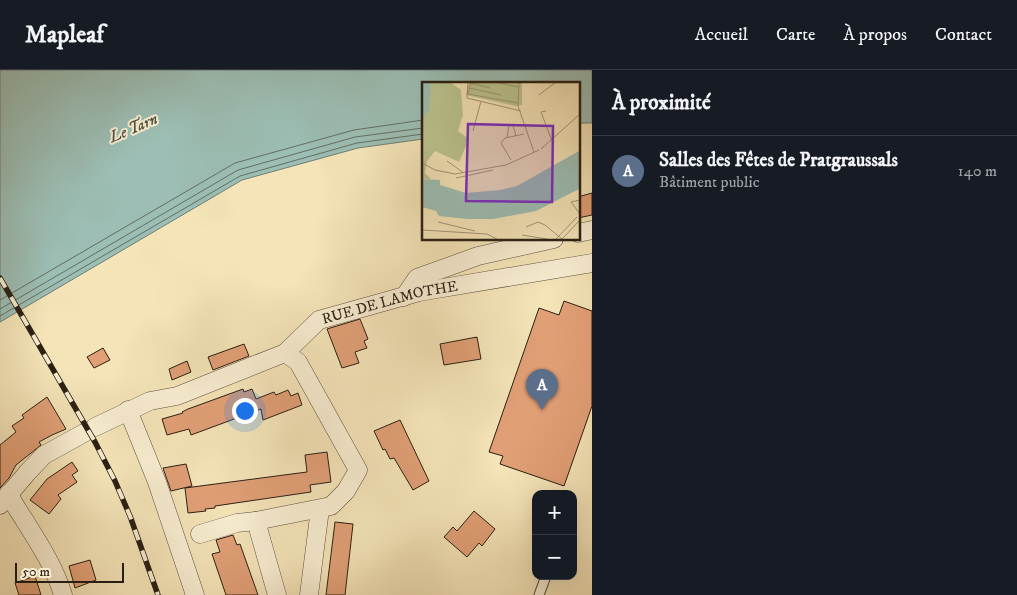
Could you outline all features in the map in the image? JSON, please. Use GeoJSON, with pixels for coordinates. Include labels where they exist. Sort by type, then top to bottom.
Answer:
{"type":"FeatureCollection","features":[{"type":"Feature","properties":{"kind":"street"},"geometry":{"type":"LineString","coordinates":[[404,297],[417,278],[478,256],[550,240]]}},
{"type":"Feature","properties":{"kind":"street","name":"RUE DE LAMOTHE"},"geometry":{"type":"LineString","coordinates":[[5,499],[44,455],[128,410],[150,401],[177,396],[285,353],[319,320],[419,292],[592,263]]}},
{"type":"Feature","properties":{"kind":"street"},"geometry":{"type":"LineString","coordinates":[[200,534],[238,523],[331,506],[346,491],[358,470],[298,362],[285,353]]}},
{"type":"Feature","properties":{"kind":"street"},"geometry":{"type":"LineString","coordinates":[[128,410],[157,482],[195,595]]}},
{"type":"Feature","properties":{"kind":"street"},"geometry":{"type":"LineString","coordinates":[[5,499],[14,505],[47,557],[63,595]]}},
{"type":"Feature","properties":{"kind":"street"},"geometry":{"type":"LineString","coordinates":[[308,595],[320,509]]}},
{"type":"Feature","properties":{"kind":"street"},"geometry":{"type":"LineString","coordinates":[[256,521],[277,595]]}},
{"type":"Feature","properties":{"kind":"lane"},"geometry":{"type":"LineString","coordinates":[[539,595],[545,580]]}},
{"type":"Feature","properties":{"kind":"water","name":"Le Tarn"},"geometry":{"type":"Polygon","coordinates":[[[0,70],[592,70],[592,123],[580,123],[580,82],[422,82],[422,139],[358,148],[242,180],[0,322],[0,70]]]}},
{"type":"Feature","properties":{"kind":"building"},"geometry":{"type":"Polygon","coordinates":[[[592,193],[592,215],[580,218],[580,196],[592,193]]]}},
{"type":"Feature","properties":{"kind":"building"},"geometry":{"type":"Polygon","coordinates":[[[564,301],[592,311],[592,406],[564,486],[500,464],[503,456],[489,452],[539,308],[559,315],[564,301]]]}},
{"type":"Feature","properties":{"kind":"building"},"geometry":{"type":"Polygon","coordinates":[[[360,319],[368,339],[364,341],[367,348],[355,352],[359,363],[342,368],[327,329],[360,319]]]}},
{"type":"Feature","properties":{"kind":"building"},"geometry":{"type":"Polygon","coordinates":[[[477,337],[481,359],[444,365],[440,344],[477,337]]]}},
{"type":"Feature","properties":{"kind":"building"},"geometry":{"type":"Polygon","coordinates":[[[244,344],[249,356],[213,370],[208,357],[244,344]]]}},
{"type":"Feature","properties":{"kind":"building"},"geometry":{"type":"Polygon","coordinates":[[[103,348],[110,360],[94,368],[87,357],[103,348]]]}},
{"type":"Feature","properties":{"kind":"building"},"geometry":{"type":"Polygon","coordinates":[[[187,361],[191,372],[172,380],[169,369],[187,361]]]}},
{"type":"Feature","properties":{"kind":"building"},"geometry":{"type":"Polygon","coordinates":[[[243,389],[244,392],[252,389],[256,399],[274,392],[276,395],[288,390],[291,396],[298,393],[302,405],[263,420],[261,409],[191,435],[189,429],[167,435],[162,419],[183,413],[188,409],[243,389]]]}},
{"type":"Feature","properties":{"kind":"building"},"geometry":{"type":"Polygon","coordinates":[[[47,397],[66,429],[39,442],[41,445],[16,465],[9,478],[0,488],[0,445],[16,432],[12,426],[24,418],[22,415],[47,397]]]}},
{"type":"Feature","properties":{"kind":"building"},"geometry":{"type":"Polygon","coordinates":[[[400,420],[429,481],[413,490],[394,458],[390,459],[385,449],[383,450],[374,431],[400,420]]]}},
{"type":"Feature","properties":{"kind":"building"},"geometry":{"type":"Polygon","coordinates":[[[327,452],[331,482],[310,485],[311,492],[215,506],[215,508],[205,509],[206,511],[188,513],[185,488],[307,472],[305,455],[327,452]]]}},
{"type":"Feature","properties":{"kind":"building"},"geometry":{"type":"Polygon","coordinates":[[[72,462],[78,471],[72,475],[77,482],[58,495],[61,499],[49,514],[30,500],[47,479],[72,462]]]}},
{"type":"Feature","properties":{"kind":"building"},"geometry":{"type":"Polygon","coordinates":[[[186,464],[192,486],[171,491],[163,468],[186,464]]]}},
{"type":"Feature","properties":{"kind":"building"},"geometry":{"type":"Polygon","coordinates":[[[474,511],[495,529],[482,546],[479,543],[467,557],[444,537],[453,527],[457,531],[474,511]]]}},
{"type":"Feature","properties":{"kind":"building"},"geometry":{"type":"Polygon","coordinates":[[[335,522],[353,524],[345,595],[326,595],[335,522]]]}},
{"type":"Feature","properties":{"kind":"building"},"geometry":{"type":"Polygon","coordinates":[[[233,535],[237,545],[240,544],[258,595],[226,595],[212,554],[220,552],[216,540],[233,535]]]}},
{"type":"Feature","properties":{"kind":"building"},"geometry":{"type":"Polygon","coordinates":[[[90,560],[96,580],[75,588],[69,566],[90,560]]]}},
{"type":"Feature","properties":{"kind":"building"},"geometry":{"type":"Polygon","coordinates":[[[35,576],[41,595],[19,595],[15,583],[35,576]]]}},
{"type":"Feature","properties":{"kind":"railway"},"geometry":{"type":"LineString","coordinates":[[0,278],[95,442],[115,481],[130,516],[158,595]]}},
{"type":"Feature","properties":{"kind":"place","name":"Salles des Fêtes de Pratgraussals"},"geometry":{"type":"Point","coordinates":[542,410]}}]}
